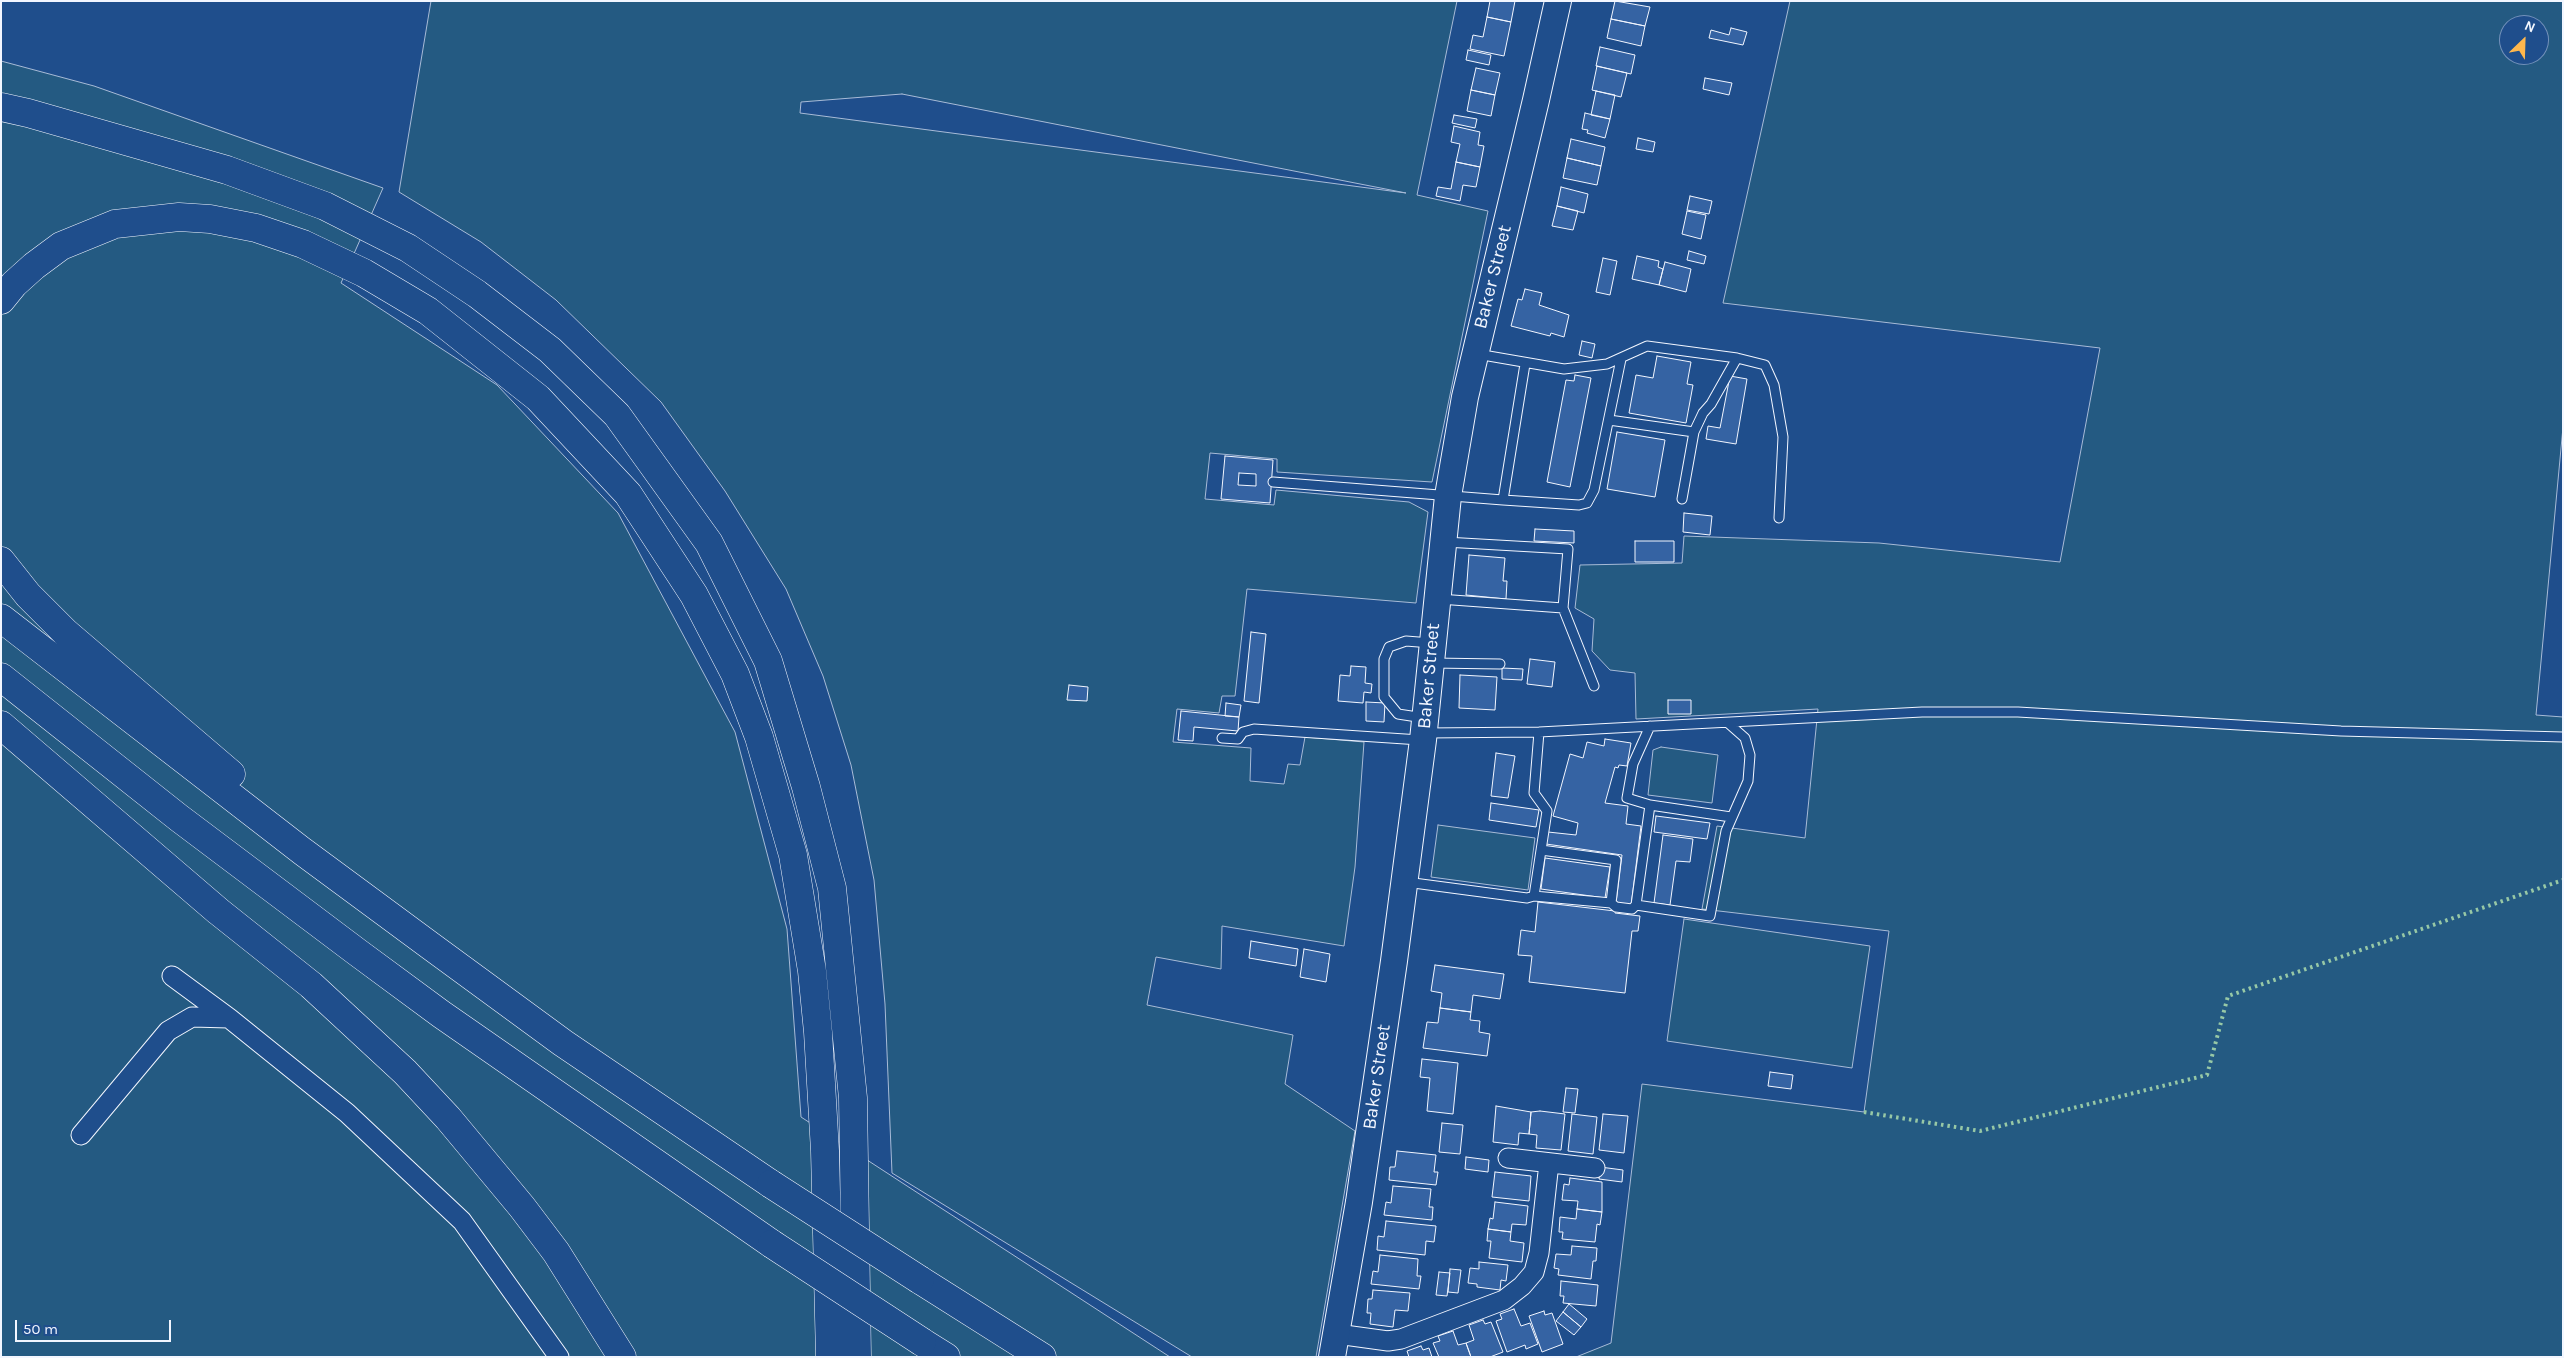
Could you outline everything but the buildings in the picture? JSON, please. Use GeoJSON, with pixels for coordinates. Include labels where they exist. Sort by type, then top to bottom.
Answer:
{"type":"FeatureCollection","features":[{"type":"Feature","properties":{"kind":"highway"},"geometry":{"type":"LineString","coordinates":[[1,107],[227,170],[325,206],[408,248],[477,294],[550,350],[616,415],[709,543],[768,660],[806,787],[832,888],[852,1098],[857,1357]]}},
{"type":"Feature","properties":{"kind":"highway"},"geometry":{"type":"LineString","coordinates":[[1,300],[14,284],[34,266],[61,246],[115,224],[179,216],[210,219],[256,228],[303,244],[356,269],[428,312],[538,398],[571,431],[628,494],[694,595],[735,674],[759,737],[793,854],[812,971],[818,1032],[825,1151],[830,1357]]}},
{"type":"Feature","properties":{"kind":"highway"},"geometry":{"type":"LineString","coordinates":[[1,561],[28,595],[65,632],[432,947]]}},
{"type":"Feature","properties":{"kind":"highway"},"geometry":{"type":"LineString","coordinates":[[1,618],[280,834],[563,1043],[771,1184],[1042,1357]]}},
{"type":"Feature","properties":{"kind":"highway"},"geometry":{"type":"LineString","coordinates":[[1,677],[179,818],[450,1020],[772,1244],[946,1357]]}},
{"type":"Feature","properties":{"kind":"highway"},"geometry":{"type":"LineString","coordinates":[[1,725],[218,911],[310,985],[405,1072],[448,1118],[522,1207],[556,1252],[622,1357]]}},
{"type":"Feature","properties":{"kind":"main road","name":"Baker Street"},"geometry":{"type":"LineString","coordinates":[[1335,1345],[1359,1202],[1404,882],[1424,730],[1448,496],[1474,354],[1536,100],[1558,1]]}},
{"type":"Feature","properties":{"kind":"street"},"geometry":{"type":"LineString","coordinates":[[172,976],[229,1018],[347,1113],[462,1221],[559,1357]]}},
{"type":"Feature","properties":{"kind":"street"},"geometry":{"type":"LineString","coordinates":[[81,1135],[168,1031],[192,1017],[229,1018]]}},
{"type":"Feature","properties":{"kind":"street"},"geometry":{"type":"LineString","coordinates":[[1508,1158],[1595,1168]]}},
{"type":"Feature","properties":{"kind":"street"},"geometry":{"type":"LineString","coordinates":[[1335,1345],[1402,1339],[1504,1300],[1522,1286],[1534,1272],[1539,1253],[1549,1163]]}},
{"type":"Feature","properties":{"kind":"lane"},"geometry":{"type":"LineString","coordinates":[[1474,354],[1564,369],[1607,364],[1647,346],[1737,358],[1765,365],[1774,386],[1783,437],[1779,518]]}},
{"type":"Feature","properties":{"kind":"lane"},"geometry":{"type":"LineString","coordinates":[[1682,499],[1694,432],[1702,413],[1711,404],[1737,358]]}},
{"type":"Feature","properties":{"kind":"lane"},"geometry":{"type":"LineString","coordinates":[[1273,482],[1503,500],[1588,503],[1594,490],[1621,359]]}},
{"type":"Feature","properties":{"kind":"lane"},"geometry":{"type":"LineString","coordinates":[[1503,500],[1525,364]]}},
{"type":"Feature","properties":{"kind":"lane"},"geometry":{"type":"LineString","coordinates":[[1608,420],[1694,432]]}},
{"type":"Feature","properties":{"kind":"lane"},"geometry":{"type":"LineString","coordinates":[[1443,542],[1568,549],[1562,608],[1594,686]]}},
{"type":"Feature","properties":{"kind":"lane"},"geometry":{"type":"LineString","coordinates":[[1436,599],[1562,608]]}},
{"type":"Feature","properties":{"kind":"lane"},"geometry":{"type":"LineString","coordinates":[[1424,730],[1398,714],[1384,697],[1384,659],[1389,647],[1406,640],[1431,653],[1500,664]]}},
{"type":"Feature","properties":{"kind":"lane"},"geometry":{"type":"LineString","coordinates":[[1222,738],[1238,738],[1247,730],[1254,729],[1539,732],[1922,712],[2018,712],[2341,731],[2563,737]]}},
{"type":"Feature","properties":{"kind":"lane"},"geometry":{"type":"LineString","coordinates":[[1636,904],[1710,916],[1726,831],[1748,780],[1750,755],[1745,738],[1728,722]]}},
{"type":"Feature","properties":{"kind":"lane"},"geometry":{"type":"LineString","coordinates":[[1650,726],[1633,764],[1627,798],[1650,805],[1731,816]]}},
{"type":"Feature","properties":{"kind":"lane"},"geometry":{"type":"LineString","coordinates":[[1534,896],[1547,811],[1534,794],[1539,732]]}},
{"type":"Feature","properties":{"kind":"lane"},"geometry":{"type":"LineString","coordinates":[[1404,882],[1527,898],[1534,896],[1610,904],[1616,908],[1632,909],[1636,904],[1650,805]]}},
{"type":"Feature","properties":{"kind":"lane"},"geometry":{"type":"LineString","coordinates":[[1541,850],[1616,860],[1610,904]]}},
{"type":"Feature","properties":{"kind":"shaded area"},"geometry":{"type":"Polygon","coordinates":[[[431,1],[1457,1],[1417,195],[1488,211],[1432,482],[1277,472],[1277,459],[1210,453],[1205,499],[1274,505],[1276,490],[1409,502],[1428,512],[1416,603],[1247,589],[1235,696],[1222,696],[1219,713],[1177,709],[1173,742],[1251,748],[1250,781],[1284,784],[1288,764],[1300,765],[1305,737],[1364,742],[1355,867],[1344,946],[1222,926],[1221,969],[1156,957],[1147,1005],[1293,1035],[1285,1084],[1355,1131],[1316,1357],[1192,1357],[892,1173],[885,1004],[874,880],[851,765],[823,676],[786,589],[725,491],[661,402],[556,300],[481,242],[399,192],[431,1]],[[902,94],[801,102],[800,113],[1406,193],[902,94]]]}},
{"type":"Feature","properties":{"kind":"shaded area"},"geometry":{"type":"Polygon","coordinates":[[[1790,1],[2563,1],[2563,427],[2536,715],[2563,717],[2563,1357],[1576,1357],[1611,1343],[1642,1084],[1864,1112],[1889,931],[1702,909],[1717,826],[1805,838],[1818,709],[1636,719],[1635,673],[1610,670],[1592,651],[1594,619],[1575,608],[1580,565],[1682,563],[1684,536],[1879,543],[2060,562],[2100,348],[1723,303],[1790,1]]]}},
{"type":"Feature","properties":{"kind":"shaded area"},"geometry":{"type":"Polygon","coordinates":[[[1,61],[94,86],[383,188],[341,283],[497,385],[618,513],[735,732],[787,929],[801,1117],[1170,1357],[1,1357],[1,61]]]}},
{"type":"Feature","properties":{"kind":"shaded area"},"geometry":{"type":"Polygon","coordinates":[[[1661,747],[1718,755],[1712,803],[1648,795],[1653,750],[1661,747]]]}},
{"type":"Feature","properties":{"kind":"shaded area"},"geometry":{"type":"Polygon","coordinates":[[[1438,825],[1535,838],[1528,890],[1431,877],[1438,825]]]}},
{"type":"Feature","properties":{"kind":"shaded area"},"geometry":{"type":"Polygon","coordinates":[[[1684,919],[1870,946],[1852,1068],[1667,1041],[1684,919]]]}},
{"type":"Feature","properties":{"kind":"hedge"},"geometry":{"type":"LineString","coordinates":[[1864,1112],[1980,1131],[2207,1075],[2228,996],[2563,880]]}}]}
